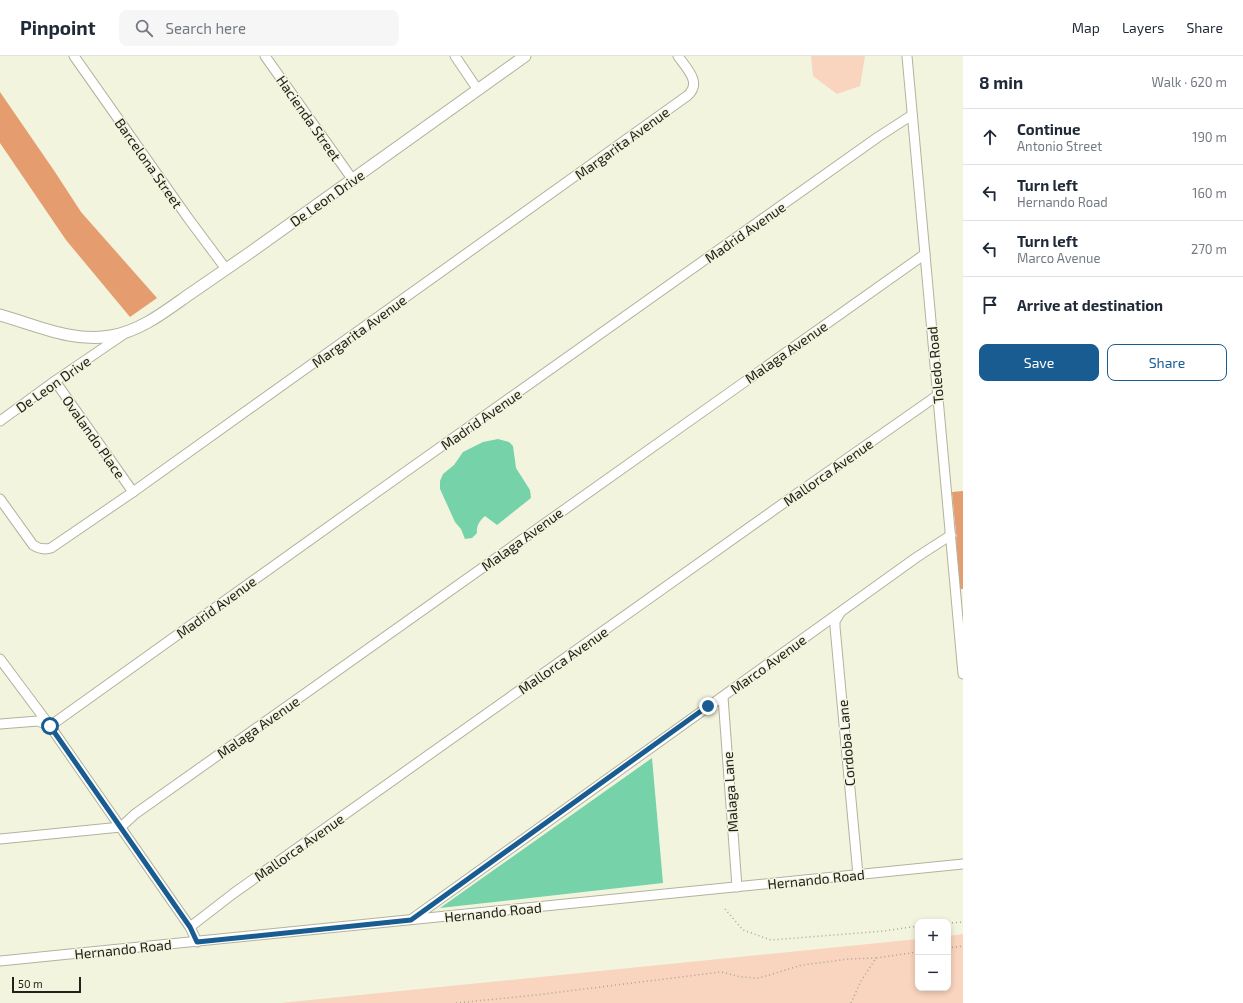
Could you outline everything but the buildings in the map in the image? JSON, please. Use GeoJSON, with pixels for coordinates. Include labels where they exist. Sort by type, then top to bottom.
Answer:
{"type":"FeatureCollection","features":[{"type":"Feature","properties":{"kind":"street","name":"Barcelona Street"},"geometry":{"type":"LineString","coordinates":[[74,56],[188,218],[226,269]]}},
{"type":"Feature","properties":{"kind":"street","name":"Hacienda Street"},"geometry":{"type":"LineString","coordinates":[[265,56],[353,180]]}},
{"type":"Feature","properties":{"kind":"street"},"geometry":{"type":"LineString","coordinates":[[455,56],[478,90]]}},
{"type":"Feature","properties":{"kind":"street","name":"De Leon Drive"},"geometry":{"type":"LineString","coordinates":[[0,315],[71,336],[96,338],[110,337],[140,327],[154,319],[353,180],[525,56]]}},
{"type":"Feature","properties":{"kind":"street","name":"Margarita Avenue"},"geometry":{"type":"LineString","coordinates":[[0,500],[33,545],[38,548],[51,548],[133,492],[691,93],[694,88],[694,82],[678,56]]}},
{"type":"Feature","properties":{"kind":"street","name":"Toledo Road"},"geometry":{"type":"LineString","coordinates":[[907,56],[963,674]]}},
{"type":"Feature","properties":{"kind":"street","name":"Madrid Avenue"},"geometry":{"type":"LineString","coordinates":[[50,726],[871,142],[912,115]]}},
{"type":"Feature","properties":{"kind":"street","name":"Malaga Avenue"},"geometry":{"type":"LineString","coordinates":[[120,827],[135,814],[925,254]]}},
{"type":"Feature","properties":{"kind":"street","name":"De Leon Drive"},"geometry":{"type":"LineString","coordinates":[[0,421],[125,333]]}},
{"type":"Feature","properties":{"kind":"street","name":"Ovalando Place"},"geometry":{"type":"LineString","coordinates":[[55,381],[133,492]]}},
{"type":"Feature","properties":{"kind":"street","name":"Mallorca Avenue"},"geometry":{"type":"LineString","coordinates":[[190,927],[234,893],[938,395]]}},
{"type":"Feature","properties":{"kind":"street","name":"Marco Avenue"},"geometry":{"type":"LineString","coordinates":[[411,920],[917,557],[951,535]]}},
{"type":"Feature","properties":{"kind":"street","name":"Cordoba Lane"},"geometry":{"type":"LineString","coordinates":[[841,612],[837,617],[835,627],[858,875]]}},
{"type":"Feature","properties":{"kind":"street"},"geometry":{"type":"LineString","coordinates":[[0,659],[50,726],[190,927],[197,942]]}},
{"type":"Feature","properties":{"kind":"street","name":"Malaga Lane"},"geometry":{"type":"LineString","coordinates":[[723,697],[737,887]]}},
{"type":"Feature","properties":{"kind":"street"},"geometry":{"type":"LineString","coordinates":[[0,724],[38,721],[50,726]]}},
{"type":"Feature","properties":{"kind":"street"},"geometry":{"type":"LineString","coordinates":[[0,839],[120,827]]}},
{"type":"Feature","properties":{"kind":"street","name":"Hernando Road"},"geometry":{"type":"LineString","coordinates":[[0,961],[963,864]]}},
{"type":"Feature","properties":{"kind":"path"},"geometry":{"type":"LineString","coordinates":[[725,909],[743,930],[771,940],[884,931],[915,926]]}},
{"type":"Feature","properties":{"kind":"path"},"geometry":{"type":"LineString","coordinates":[[951,924],[963,922]]}},
{"type":"Feature","properties":{"kind":"path"},"geometry":{"type":"LineString","coordinates":[[951,948],[963,946]]}},
{"type":"Feature","properties":{"kind":"path"},"geometry":{"type":"LineString","coordinates":[[456,1003],[536,995],[721,972],[741,977],[759,978],[802,965],[849,959],[876,958],[915,952]]}},
{"type":"Feature","properties":{"kind":"path"},"geometry":{"type":"LineString","coordinates":[[851,1003],[861,981],[876,958]]}},
{"type":"Feature","properties":{"kind":"shaded area"},"geometry":{"type":"Polygon","coordinates":[[[811,56],[865,56],[860,86],[837,94],[813,76],[811,56]]]}},
{"type":"Feature","properties":{"kind":"shaded area"},"geometry":{"type":"Polygon","coordinates":[[[0,92],[81,212],[157,298],[130,317],[66,240],[0,143],[0,92]]]}},
{"type":"Feature","properties":{"kind":"shaded area"},"geometry":{"type":"Polygon","coordinates":[[[498,439],[509,442],[513,446],[516,468],[530,490],[531,498],[497,525],[485,516],[479,523],[477,533],[472,538],[465,539],[461,529],[455,522],[440,489],[440,481],[443,474],[454,465],[463,452],[483,442],[498,439]]]}},
{"type":"Feature","properties":{"kind":"shaded area"},"geometry":{"type":"Polygon","coordinates":[[[963,491],[963,589],[960,589],[957,536],[952,492],[963,491]]]}},
{"type":"Feature","properties":{"kind":"shaded area"},"geometry":{"type":"Polygon","coordinates":[[[652,758],[663,883],[440,908],[652,758]]]}},
{"type":"Feature","properties":{"kind":"shaded area"},"geometry":{"type":"Polygon","coordinates":[[[963,934],[963,1003],[280,1003],[915,939],[915,991],[951,991],[951,936],[963,934]]]}},
{"type":"Feature","properties":{"kind":"route"},"geometry":{"type":"LineString","coordinates":[[50,726],[190,927],[197,942],[411,920],[708,706]]}}]}
